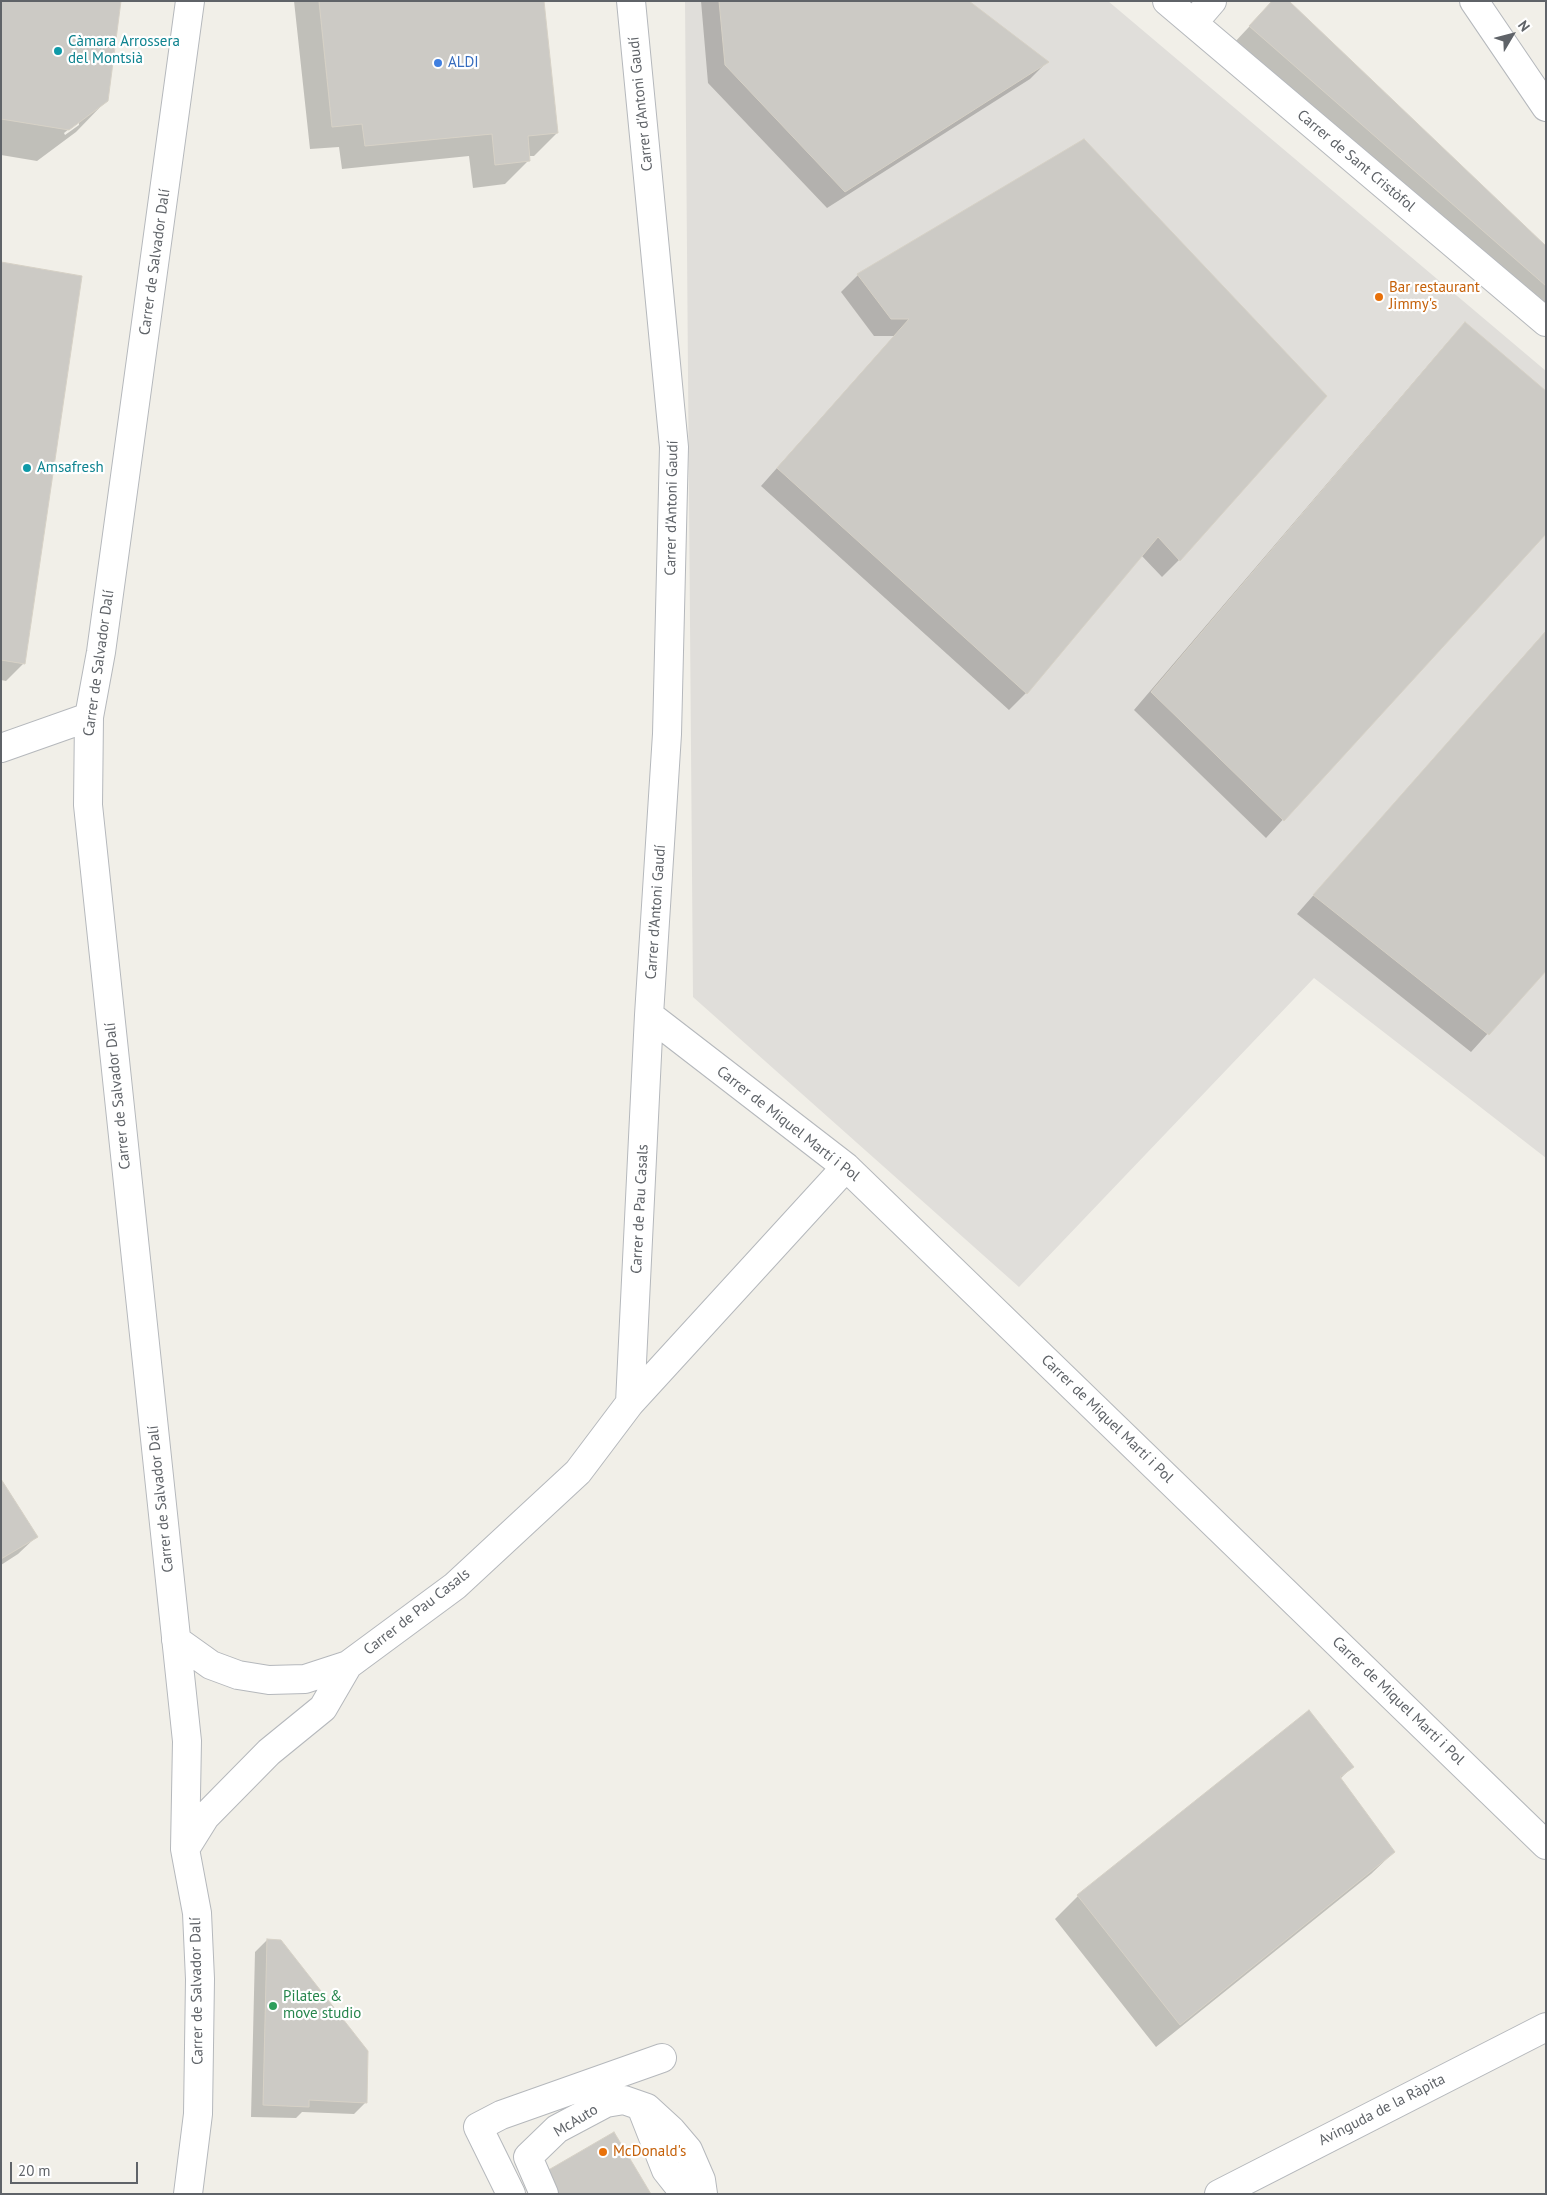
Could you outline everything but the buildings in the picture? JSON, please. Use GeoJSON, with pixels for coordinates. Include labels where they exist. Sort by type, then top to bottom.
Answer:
{"type":"FeatureCollection","features":[{"type":"Feature","properties":{"kind":"street","name":"Carrer de Salvador Dalí"},"geometry":{"type":"LineString","coordinates":[[188,2194],[198,2114],[200,1979],[197,1914],[185,1849],[187,1741],[88,805],[89,717],[104,633],[190,1]]}},
{"type":"Feature","properties":{"kind":"street","name":"Carrer d'Antoni Gaudí"},"geometry":{"type":"LineString","coordinates":[[631,1],[674,446],[668,734],[649,1015]]}},
{"type":"Feature","properties":{"kind":"street","name":"Carrer de Sant Cristòfol"},"geometry":{"type":"LineString","coordinates":[[1167,1],[1546,322]]}},
{"type":"Feature","properties":{"kind":"street"},"geometry":{"type":"LineString","coordinates":[[1193,23],[1212,1]]}},
{"type":"Feature","properties":{"kind":"street"},"geometry":{"type":"LineString","coordinates":[[1474,1],[1546,107]]}},
{"type":"Feature","properties":{"kind":"street"},"geometry":{"type":"LineString","coordinates":[[1,748],[89,717]]}},
{"type":"Feature","properties":{"kind":"street","name":"Carrer de Miquel Martí i Pol"},"geometry":{"type":"LineString","coordinates":[[649,1015],[846,1167],[1546,1844]]}},
{"type":"Feature","properties":{"kind":"street","name":"Carrer de Pau Casals"},"geometry":{"type":"LineString","coordinates":[[630,1403],[649,1015]]}},
{"type":"Feature","properties":{"kind":"street","name":"Carrer de Pau Casals"},"geometry":{"type":"LineString","coordinates":[[176,1640],[211,1665],[238,1675],[269,1680],[305,1679],[348,1665],[462,1580],[578,1472],[630,1403],[846,1167]]}},
{"type":"Feature","properties":{"kind":"street"},"geometry":{"type":"LineString","coordinates":[[185,1849],[205,1816],[269,1752],[323,1708],[348,1665]]}},
{"type":"Feature","properties":{"kind":"street","name":"Avinguda de la Ràpita"},"geometry":{"type":"LineString","coordinates":[[1218,2194],[1546,2027]]}},
{"type":"Feature","properties":{"kind":"street"},"geometry":{"type":"LineString","coordinates":[[511,2194],[478,2127],[501,2115],[662,2058]]}},
{"type":"Feature","properties":{"kind":"street","name":"McAuto"},"geometry":{"type":"LineString","coordinates":[[544,2194],[528,2157],[557,2129],[606,2103],[624,2100],[647,2108],[671,2130],[688,2150],[701,2180],[703,2194]]}},
{"type":"Feature","properties":{"kind":"street"},"geometry":{"type":"LineString","coordinates":[[640,2106],[666,2170],[685,2194]]}},
{"type":"Feature","properties":{"kind":"shaded area"},"geometry":{"type":"Polygon","coordinates":[[[685,1],[1108,1],[1546,371],[1546,1158],[1314,978],[1019,1287],[693,997],[685,1]]]}},
{"type":"Feature","properties":{"kind":"place","name":"Càmara Arrossera del Montsià"},"geometry":{"type":"Point","coordinates":[58,51]}},
{"type":"Feature","properties":{"kind":"place","name":"ALDI"},"geometry":{"type":"Point","coordinates":[438,63]}},
{"type":"Feature","properties":{"kind":"place","name":"Bar restaurant Jimmy's"},"geometry":{"type":"Point","coordinates":[1379,297]}},
{"type":"Feature","properties":{"kind":"place","name":"Amsafresh"},"geometry":{"type":"Point","coordinates":[27,468]}},
{"type":"Feature","properties":{"kind":"place","name":"Pilates & move studio"},"geometry":{"type":"Point","coordinates":[273,2006]}},
{"type":"Feature","properties":{"kind":"place","name":"McDonald's"},"geometry":{"type":"Point","coordinates":[603,2152]}}]}
